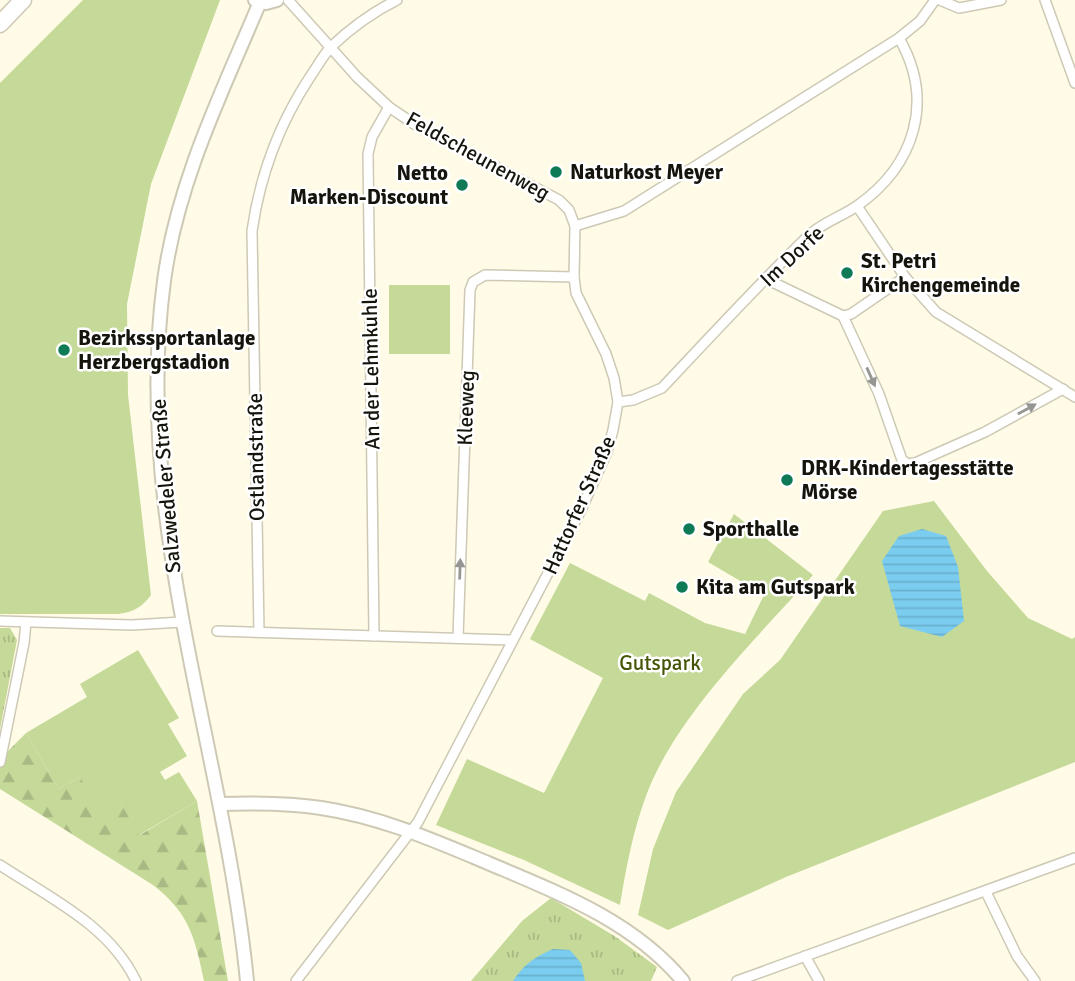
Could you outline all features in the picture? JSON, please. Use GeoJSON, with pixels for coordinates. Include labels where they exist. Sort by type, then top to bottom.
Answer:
{"type":"FeatureCollection","features":[{"type":"Feature","properties":{"kind":"highway"},"geometry":{"type":"LineString","coordinates":[[0,24],[23,0]]}},
{"type":"Feature","properties":{"kind":"street","name":"Salzwedeler Straße"},"geometry":{"type":"LineString","coordinates":[[247,981],[235,882],[170,553],[159,430],[158,361],[163,281],[198,150],[258,1],[277,0]]}},
{"type":"Feature","properties":{"kind":"street","name":"Feldscheunenweg"},"geometry":{"type":"LineString","coordinates":[[288,0],[356,77],[389,107],[414,124],[559,200],[569,210],[575,226]]}},
{"type":"Feature","properties":{"kind":"street","name":"Ostlandstraße"},"geometry":{"type":"LineString","coordinates":[[259,632],[252,231],[257,197],[267,162],[301,91],[330,48],[355,27],[397,0]]}},
{"type":"Feature","properties":{"kind":"street"},"geometry":{"type":"LineString","coordinates":[[575,226],[624,211],[899,38],[920,21],[937,0],[958,8],[1002,0]]}},
{"type":"Feature","properties":{"kind":"street"},"geometry":{"type":"LineString","coordinates":[[1045,0],[1075,83]]}},
{"type":"Feature","properties":{"kind":"street","name":"Im Dorfe"},"geometry":{"type":"LineString","coordinates":[[618,402],[633,400],[662,388],[810,234],[858,206],[897,167],[911,141],[917,114],[918,87],[911,59],[899,38]]}},
{"type":"Feature","properties":{"kind":"street","name":"An der Lehmkuhle"},"geometry":{"type":"LineString","coordinates":[[374,636],[368,154],[372,137],[389,107]]}},
{"type":"Feature","properties":{"kind":"street"},"geometry":{"type":"LineString","coordinates":[[858,206],[905,277],[936,312],[1075,397]]}},
{"type":"Feature","properties":{"kind":"street","name":"Hattorfer Straße"},"geometry":{"type":"LineString","coordinates":[[296,981],[418,822],[598,472],[614,430],[618,402],[614,378],[606,354],[576,293],[575,226]]}},
{"type":"Feature","properties":{"kind":"street","name":"Kleeweg"},"geometry":{"type":"LineString","coordinates":[[458,638],[470,290],[473,282],[485,275],[574,277]]}},
{"type":"Feature","properties":{"kind":"street"},"geometry":{"type":"LineString","coordinates":[[765,279],[843,316],[851,314],[905,277]]}},
{"type":"Feature","properties":{"kind":"street"},"geometry":{"type":"LineString","coordinates":[[843,316],[879,394],[902,460],[908,464],[985,432],[1063,389]]}},
{"type":"Feature","properties":{"kind":"street"},"geometry":{"type":"LineString","coordinates":[[0,621],[132,625],[182,622]]}},
{"type":"Feature","properties":{"kind":"street"},"geometry":{"type":"LineString","coordinates":[[0,762],[26,622]]}},
{"type":"Feature","properties":{"kind":"street"},"geometry":{"type":"LineString","coordinates":[[217,631],[512,640]]}},
{"type":"Feature","properties":{"kind":"street"},"geometry":{"type":"LineString","coordinates":[[219,804],[269,803],[320,807],[386,822],[412,831],[536,883],[601,914],[650,948],[684,981]]}},
{"type":"Feature","properties":{"kind":"street"},"geometry":{"type":"LineString","coordinates":[[737,981],[1075,859]]}},
{"type":"Feature","properties":{"kind":"street"},"geometry":{"type":"LineString","coordinates":[[0,865],[96,929],[121,955],[136,981]]}},
{"type":"Feature","properties":{"kind":"street"},"geometry":{"type":"LineString","coordinates":[[986,892],[1017,956],[1035,981]]}},
{"type":"Feature","properties":{"kind":"street"},"geometry":{"type":"LineString","coordinates":[[806,957],[819,981]]}},
{"type":"Feature","properties":{"kind":"green space","name":"Bezirkssportanlage Herzbergstadion"},"geometry":{"type":"Polygon","coordinates":[[[83,0],[220,0],[151,184],[127,304],[128,395],[151,595],[137,608],[118,614],[0,614],[0,83],[83,0]]]}},
{"type":"Feature","properties":{"kind":"green space"},"geometry":{"type":"Polygon","coordinates":[[[389,285],[450,285],[450,354],[389,354],[389,285]]]}},
{"type":"Feature","properties":{"kind":"green space"},"geometry":{"type":"Polygon","coordinates":[[[934,501],[987,571],[1028,618],[1072,639],[1075,637],[1075,762],[786,877],[668,930],[638,915],[653,849],[676,792],[743,694],[780,660],[883,511],[934,501]]]}},
{"type":"Feature","properties":{"kind":"green space","name":"Gutspark"},"geometry":{"type":"Polygon","coordinates":[[[734,514],[813,575],[719,680],[676,737],[659,766],[637,823],[620,905],[524,860],[436,825],[467,759],[544,793],[603,678],[530,639],[570,563],[645,601],[649,593],[705,623],[745,634],[764,595],[708,562],[734,514]]]}},
{"type":"Feature","properties":{"kind":"green space"},"geometry":{"type":"Polygon","coordinates":[[[0,628],[10,628],[17,640],[0,729],[0,628]]]}},
{"type":"Feature","properties":{"kind":"green space"},"geometry":{"type":"Polygon","coordinates":[[[138,650],[179,718],[168,724],[187,756],[160,772],[165,780],[179,772],[197,801],[139,835],[119,800],[100,811],[80,777],[59,789],[26,733],[87,697],[80,684],[138,650]]]}},
{"type":"Feature","properties":{"kind":"green space"},"geometry":{"type":"Polygon","coordinates":[[[26,733],[59,789],[80,777],[119,800],[140,835],[197,801],[228,981],[204,981],[189,927],[165,895],[0,789],[0,759],[26,733]]]}},
{"type":"Feature","properties":{"kind":"green space"},"geometry":{"type":"Polygon","coordinates":[[[551,898],[616,937],[657,967],[651,981],[471,981],[522,921],[551,898]]]}},
{"type":"Feature","properties":{"kind":"water"},"geometry":{"type":"Polygon","coordinates":[[[922,529],[946,536],[958,567],[964,621],[942,637],[900,626],[882,561],[899,536],[922,529]]]}},
{"type":"Feature","properties":{"kind":"water"},"geometry":{"type":"Polygon","coordinates":[[[553,949],[570,950],[581,963],[585,981],[513,981],[530,962],[553,949]]]}},
{"type":"Feature","properties":{"kind":"place","name":"Naturkost Meyer"},"geometry":{"type":"Point","coordinates":[556,172]}},
{"type":"Feature","properties":{"kind":"place","name":"Netto Marken-Discount"},"geometry":{"type":"Point","coordinates":[462,185]}},
{"type":"Feature","properties":{"kind":"place","name":"St. Petri Kirchengemeinde"},"geometry":{"type":"Point","coordinates":[847,273]}},
{"type":"Feature","properties":{"kind":"place","name":"Bezirkssportanlage Herzbergstadion"},"geometry":{"type":"Point","coordinates":[64,350]}},
{"type":"Feature","properties":{"kind":"place","name":"DRK-Kindertagesstätte Mörse"},"geometry":{"type":"Point","coordinates":[787,480]}},
{"type":"Feature","properties":{"kind":"place","name":"Sporthalle"},"geometry":{"type":"Point","coordinates":[689,529]}},
{"type":"Feature","properties":{"kind":"place","name":"Kita am Gutspark"},"geometry":{"type":"Point","coordinates":[682,587]}}]}
